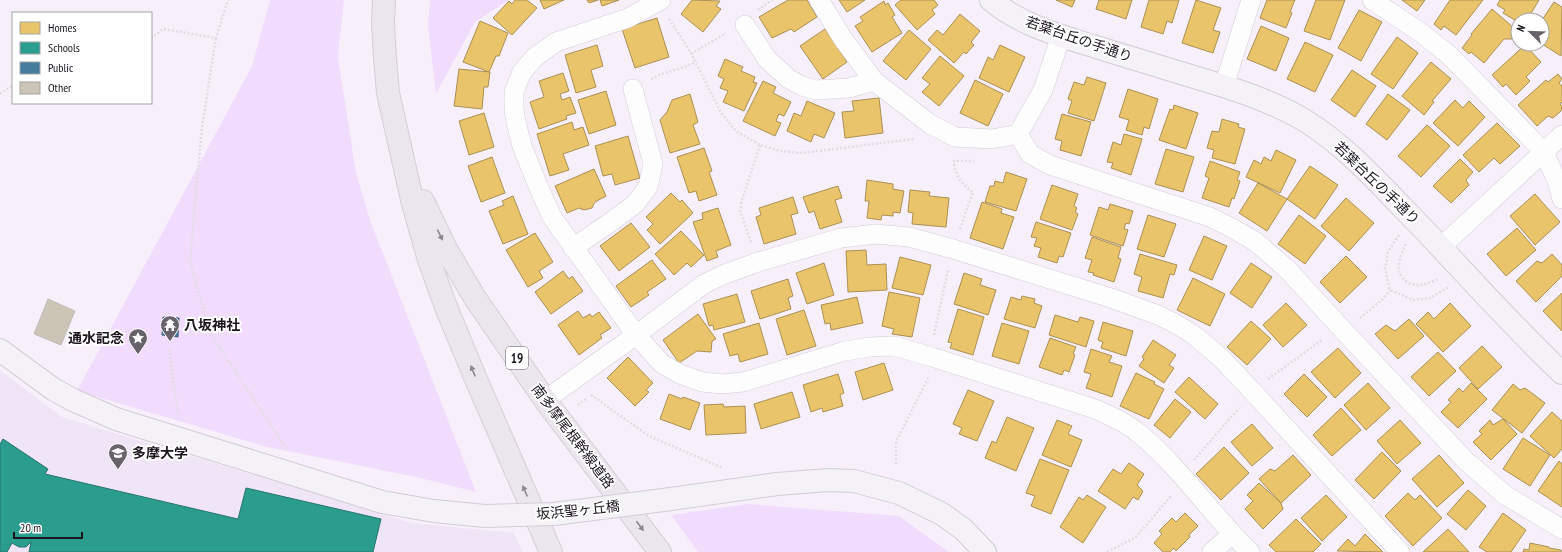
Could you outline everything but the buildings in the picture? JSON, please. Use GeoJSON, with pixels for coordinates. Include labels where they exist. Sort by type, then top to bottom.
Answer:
{"type":"FeatureCollection","features":[{"type":"Feature","properties":{"kind":"main road","name":"南多摩尾根幹線道路"},"geometry":{"type":"LineString","coordinates":[[384,0],[383,24],[388,93],[414,204],[429,260],[446,307],[551,552]]}},
{"type":"Feature","properties":{"kind":"main road","name":"若葉台丘の手通り"},"geometry":{"type":"LineString","coordinates":[[991,0],[1012,16],[1061,36],[1224,86],[1264,101],[1303,120],[1332,138],[1360,163],[1441,246],[1527,340],[1562,373]]}},
{"type":"Feature","properties":{"kind":"main road","name":"南多摩尾根幹線道路"},"geometry":{"type":"LineString","coordinates":[[401,148],[446,249],[475,298],[545,400],[660,552]]}},
{"type":"Feature","properties":{"kind":"main road","name":"坂浜聖ヶ丘橋"},"geometry":{"type":"LineString","coordinates":[[0,350],[53,390],[116,419],[382,502],[434,511],[485,516],[554,514],[784,483],[829,480],[854,481],[899,492],[942,514],[963,529],[985,552]]}},
{"type":"Feature","properties":{"kind":"street"},"geometry":{"type":"LineString","coordinates":[[819,0],[843,39],[874,82],[930,124],[955,137],[992,139],[1018,134],[1043,90],[1061,36]]}},
{"type":"Feature","properties":{"kind":"street"},"geometry":{"type":"LineString","coordinates":[[1224,86],[1250,0]]}},
{"type":"Feature","properties":{"kind":"street"},"geometry":{"type":"LineString","coordinates":[[1372,0],[1420,32],[1449,55],[1544,152],[1557,181],[1562,199]]}},
{"type":"Feature","properties":{"kind":"street"},"geometry":{"type":"LineString","coordinates":[[659,1],[628,18],[556,42],[535,56],[522,72],[514,92],[516,122],[522,146],[552,217],[636,335],[662,364],[680,374],[702,382],[722,384],[742,382],[845,351],[870,347],[894,346],[1095,409],[1118,420],[1142,435],[1183,477],[1232,534],[1250,552]]}},
{"type":"Feature","properties":{"kind":"street"},"geometry":{"type":"LineString","coordinates":[[745,25],[767,60],[789,79],[802,86],[816,90],[849,88],[874,82]]}},
{"type":"Feature","properties":{"kind":"street"},"geometry":{"type":"LineString","coordinates":[[573,248],[635,204],[648,187],[653,164],[633,89]]}},
{"type":"Feature","properties":{"kind":"street"},"geometry":{"type":"LineString","coordinates":[[1018,134],[1030,154],[1050,165],[1210,217],[1256,242],[1288,270],[1465,460],[1505,495],[1562,529]]}},
{"type":"Feature","properties":{"kind":"street"},"geometry":{"type":"LineString","coordinates":[[1441,246],[1562,135]]}},
{"type":"Feature","properties":{"kind":"street"},"geometry":{"type":"LineString","coordinates":[[545,400],[704,284],[725,274],[758,262],[841,238],[876,234],[909,237],[954,249],[1111,298],[1158,315],[1194,335],[1221,358],[1260,399],[1400,552]]}},
{"type":"Feature","properties":{"kind":"street"},"geometry":{"type":"LineString","coordinates":[[1212,552],[1232,534]]}},
{"type":"Feature","properties":{"kind":"path"},"geometry":{"type":"LineString","coordinates":[[228,0],[216,38],[202,127],[190,260],[210,332],[304,478]]}},
{"type":"Feature","properties":{"kind":"path"},"geometry":{"type":"LineString","coordinates":[[659,1],[691,54],[721,113],[736,130],[760,145],[780,151],[802,153],[921,138]]}},
{"type":"Feature","properties":{"kind":"path"},"geometry":{"type":"LineString","coordinates":[[152,37],[163,29],[216,38]]}},
{"type":"Feature","properties":{"kind":"path"},"geometry":{"type":"LineString","coordinates":[[691,54],[719,36]]}},
{"type":"Feature","properties":{"kind":"path"},"geometry":{"type":"LineString","coordinates":[[662,73],[687,66],[695,62]]}},
{"type":"Feature","properties":{"kind":"path"},"geometry":{"type":"LineString","coordinates":[[0,94],[12,86]]}},
{"type":"Feature","properties":{"kind":"path"},"geometry":{"type":"LineString","coordinates":[[758,262],[740,211],[742,200],[760,145]]}},
{"type":"Feature","properties":{"kind":"path"},"geometry":{"type":"LineString","coordinates":[[959,233],[973,192],[962,185],[954,166],[954,161],[975,161]]}},
{"type":"Feature","properties":{"kind":"path"},"geometry":{"type":"LineString","coordinates":[[1390,290],[1385,269],[1388,252],[1400,233]]}},
{"type":"Feature","properties":{"kind":"path"},"geometry":{"type":"LineString","coordinates":[[1408,242],[1401,254],[1398,264],[1398,271],[1403,279],[1410,284],[1421,286],[1440,278]]}},
{"type":"Feature","properties":{"kind":"path"},"geometry":{"type":"LineString","coordinates":[[932,341],[949,268]]}},
{"type":"Feature","properties":{"kind":"path"},"geometry":{"type":"LineString","coordinates":[[1390,290],[1413,300],[1431,298],[1448,287]]}},
{"type":"Feature","properties":{"kind":"path"},"geometry":{"type":"LineString","coordinates":[[1361,318],[1382,300],[1390,290]]}},
{"type":"Feature","properties":{"kind":"path"},"geometry":{"type":"LineString","coordinates":[[1270,378],[1325,338]]}},
{"type":"Feature","properties":{"kind":"path"},"geometry":{"type":"LineString","coordinates":[[169,349],[182,440]]}},
{"type":"Feature","properties":{"kind":"path"},"geometry":{"type":"LineString","coordinates":[[896,464],[896,442],[930,374]]}},
{"type":"Feature","properties":{"kind":"path"},"geometry":{"type":"LineString","coordinates":[[578,405],[592,394],[649,436],[730,471]]}},
{"type":"Feature","properties":{"kind":"path"},"geometry":{"type":"LineString","coordinates":[[1195,459],[1238,408]]}},
{"type":"Feature","properties":{"kind":"path"},"geometry":{"type":"LineString","coordinates":[[1107,552],[1136,537],[1173,494]]}},
{"type":"Feature","properties":{"kind":"shaded area"},"geometry":{"type":"Polygon","coordinates":[[[270,0],[344,0],[338,57],[356,173],[370,220],[476,492],[416,477],[267,447],[77,391],[252,66],[270,0]]]}},
{"type":"Feature","properties":{"kind":"shaded area"},"geometry":{"type":"Polygon","coordinates":[[[430,0],[509,0],[475,22],[436,94],[428,25],[430,0]]]}},
{"type":"Feature","properties":{"kind":"shaded area","name":"多摩大学"},"geometry":{"type":"Polygon","coordinates":[[[0,370],[62,417],[412,523],[514,533],[523,552],[0,552],[0,370]]]}},
{"type":"Feature","properties":{"kind":"shaded area"},"geometry":{"type":"Polygon","coordinates":[[[748,504],[899,516],[949,552],[698,552],[671,515],[748,504]]]}},
{"type":"Feature","properties":{"kind":"place","name":"八坂神社"},"geometry":{"type":"Point","coordinates":[170,342]}},
{"type":"Feature","properties":{"kind":"place","name":"通水記念"},"geometry":{"type":"Point","coordinates":[138,355]}},
{"type":"Feature","properties":{"kind":"place","name":"多摩大学"},"geometry":{"type":"Point","coordinates":[118,470]}}]}
